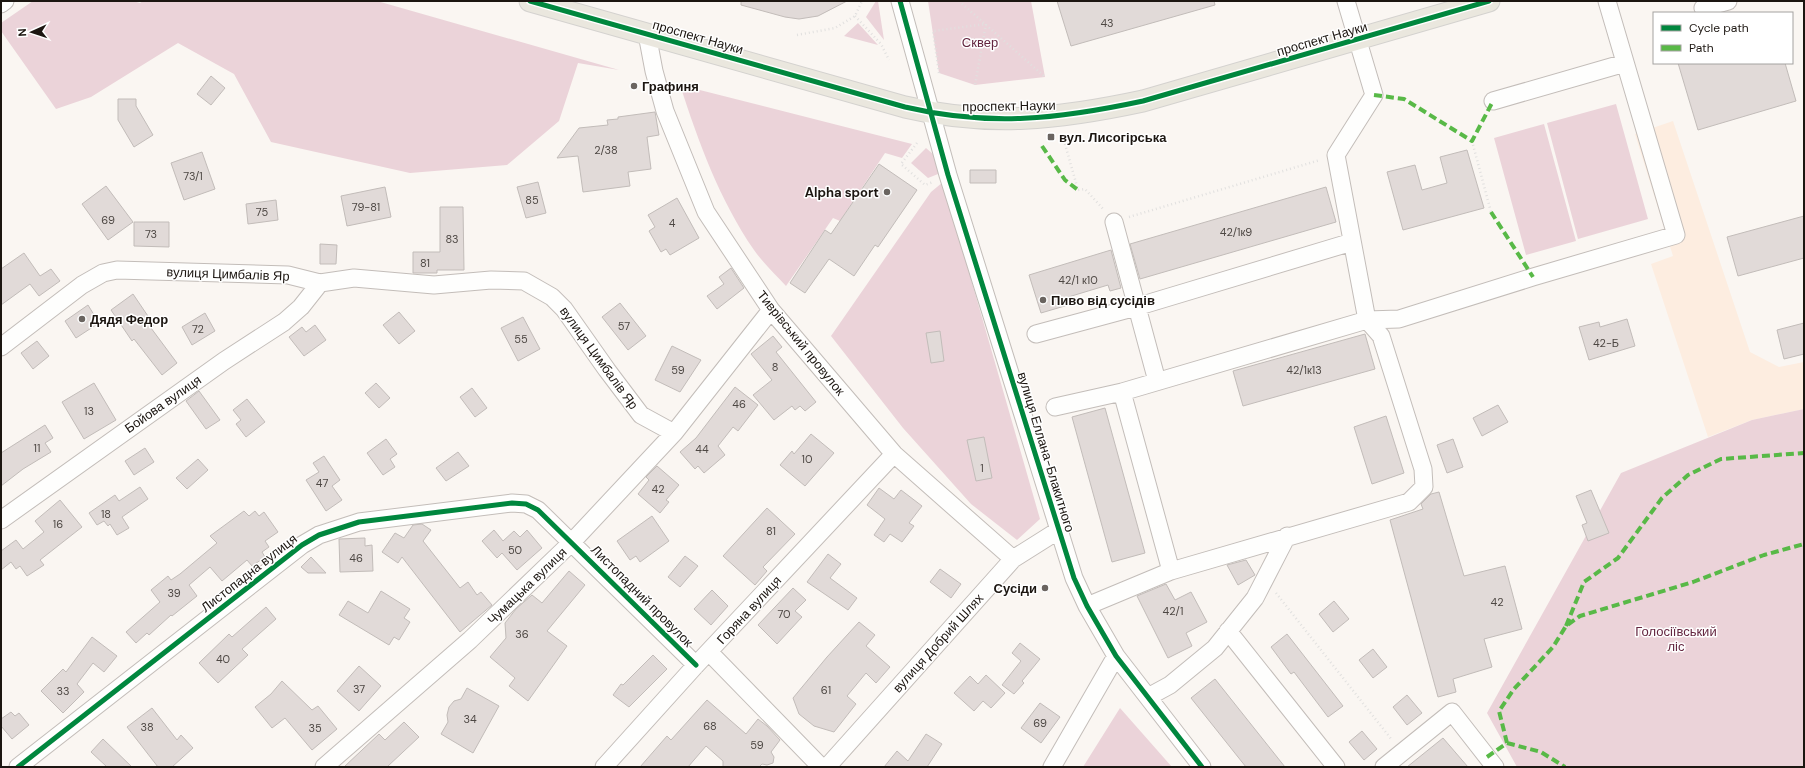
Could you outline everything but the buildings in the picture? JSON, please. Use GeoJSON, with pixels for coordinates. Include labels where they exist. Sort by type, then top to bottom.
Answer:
{"type":"FeatureCollection","features":[{"type":"Feature","properties":{"kind":"main road","name":"проспект Науки"},"geometry":{"type":"LineString","coordinates":[[530,1],[853,94],[931,113],[963,118],[1012,119],[1046,118],[1087,113],[1143,101],[1489,1]]}},
{"type":"Feature","properties":{"kind":"street"},"geometry":{"type":"LineString","coordinates":[[1,4],[5,1]]}},
{"type":"Feature","properties":{"kind":"street","name":"вулиця Еллана-Блакитного"},"geometry":{"type":"LineString","coordinates":[[900,1],[948,175],[1074,578],[1087,606],[1116,656],[1202,767]]}},
{"type":"Feature","properties":{"kind":"street"},"geometry":{"type":"LineString","coordinates":[[1087,606],[1171,571],[1408,502],[1424,487],[1423,469],[1381,336],[1367,320],[1336,155],[1374,95],[1346,1]]}},
{"type":"Feature","properties":{"kind":"street"},"geometry":{"type":"LineString","coordinates":[[1055,407],[1122,392],[1158,382],[1367,320],[1399,319],[1533,277],[1676,235],[1607,1]]}},
{"type":"Feature","properties":{"kind":"street"},"geometry":{"type":"LineString","coordinates":[[1703,8],[1728,1]]}},
{"type":"Feature","properties":{"kind":"street","name":"Тиврівський провулок"},"geometry":{"type":"LineString","coordinates":[[647,34],[654,71],[665,111],[706,212],[771,310],[894,454],[1013,559]]}},
{"type":"Feature","properties":{"kind":"street"},"geometry":{"type":"LineString","coordinates":[[1493,101],[1625,63]]}},
{"type":"Feature","properties":{"kind":"street"},"geometry":{"type":"LineString","coordinates":[[1114,222],[1136,307],[1158,382]]}},
{"type":"Feature","properties":{"kind":"street"},"geometry":{"type":"LineString","coordinates":[[1036,334],[1136,307],[1352,242]]}},
{"type":"Feature","properties":{"kind":"street","name":"вулиця Цимбалів Яр"},"geometry":{"type":"LineString","coordinates":[[1,347],[82,285],[103,273],[117,270],[288,275],[320,283],[354,278],[434,285],[491,280],[524,280],[552,297],[564,308],[640,415],[674,433]]}},
{"type":"Feature","properties":{"kind":"street","name":"Бойова вулиця"},"geometry":{"type":"LineString","coordinates":[[1,520],[224,361],[284,322],[301,307],[320,283]]}},
{"type":"Feature","properties":{"kind":"street","name":"Чумацька вулиця"},"geometry":{"type":"LineString","coordinates":[[324,767],[470,640],[572,542],[674,433],[771,310]]}},
{"type":"Feature","properties":{"kind":"street"},"geometry":{"type":"LineString","coordinates":[[1122,392],[1171,571]]}},
{"type":"Feature","properties":{"kind":"street","name":"Горяна вулиця"},"geometry":{"type":"LineString","coordinates":[[604,767],[696,665],[894,454]]}},
{"type":"Feature","properties":{"kind":"street","name":"Листопадна вулиця"},"geometry":{"type":"LineString","coordinates":[[18,767],[302,544],[319,535],[359,522],[512,503],[526,504],[538,510],[572,542]]}},
{"type":"Feature","properties":{"kind":"street","name":"вулиця Добрий Шлях"},"geometry":{"type":"LineString","coordinates":[[827,767],[1013,559],[1059,530]]}},
{"type":"Feature","properties":{"kind":"street"},"geometry":{"type":"LineString","coordinates":[[1148,697],[1170,685],[1215,648],[1255,598],[1287,536]]}},
{"type":"Feature","properties":{"kind":"street","name":"Листопадний провулок"},"geometry":{"type":"LineString","coordinates":[[572,542],[696,665]]}},
{"type":"Feature","properties":{"kind":"street"},"geometry":{"type":"LineString","coordinates":[[1228,631],[1336,767]]}},
{"type":"Feature","properties":{"kind":"street","name":"Листопадний провулок"},"geometry":{"type":"LineString","coordinates":[[709,652],[821,767]]}},
{"type":"Feature","properties":{"kind":"street"},"geometry":{"type":"LineString","coordinates":[[1052,767],[1116,656]]}},
{"type":"Feature","properties":{"kind":"street"},"geometry":{"type":"LineString","coordinates":[[1384,767],[1452,712],[1495,767]]}},
{"type":"Feature","properties":{"kind":"path"},"geometry":{"type":"LineString","coordinates":[[797,36],[835,28],[855,16],[862,1]]}},
{"type":"Feature","properties":{"kind":"path"},"geometry":{"type":"LineString","coordinates":[[959,1],[1044,77]]}},
{"type":"Feature","properties":{"kind":"path"},"geometry":{"type":"LineString","coordinates":[[855,16],[881,44],[889,60]]}},
{"type":"Feature","properties":{"kind":"path"},"geometry":{"type":"LineString","coordinates":[[939,73],[933,31],[986,24]]}},
{"type":"Feature","properties":{"kind":"path"},"geometry":{"type":"LineString","coordinates":[[975,85],[986,24]]}},
{"type":"Feature","properties":{"kind":"path"},"geometry":{"type":"LineString","coordinates":[[1472,142],[1491,212]]}},
{"type":"Feature","properties":{"kind":"path"},"geometry":{"type":"LineString","coordinates":[[917,143],[901,164],[925,185],[948,175]]}},
{"type":"Feature","properties":{"kind":"path"},"geometry":{"type":"LineString","coordinates":[[1065,144],[1078,190],[1085,189],[1114,222],[1336,155]]}},
{"type":"Feature","properties":{"kind":"path"},"geometry":{"type":"LineString","coordinates":[[1265,579],[1402,752]]}},
{"type":"Feature","properties":{"kind":"shaded area"},"geometry":{"type":"Polygon","coordinates":[[[1673,121],[1750,352],[1779,367],[1804,362],[1804,409],[1752,420],[1708,437],[1651,264],[1673,256],[1635,134],[1673,121]]]}},
{"type":"Feature","properties":{"kind":"green space"},"geometry":{"type":"Polygon","coordinates":[[[33,1],[133,1],[140,3],[143,1],[377,1],[619,70],[578,63],[559,121],[507,165],[410,173],[271,142],[234,74],[178,43],[91,97],[56,109],[1,31],[1,23],[33,1]]]}},
{"type":"Feature","properties":{"kind":"green space"},"geometry":{"type":"Polygon","coordinates":[[[876,1],[878,1],[884,40],[866,17],[876,1]]]}},
{"type":"Feature","properties":{"kind":"green space","name":"Сквер"},"geometry":{"type":"Polygon","coordinates":[[[928,1],[1031,1],[1045,77],[975,85],[939,73],[928,1]]]}},
{"type":"Feature","properties":{"kind":"green space"},"geometry":{"type":"Polygon","coordinates":[[[858,23],[878,45],[844,36],[858,23]]]}},
{"type":"Feature","properties":{"kind":"green space"},"geometry":{"type":"Polygon","coordinates":[[[680,85],[912,144],[902,158],[885,153],[840,221],[833,218],[786,286],[758,255],[730,211],[711,170],[680,85]]]}},
{"type":"Feature","properties":{"kind":"green space"},"geometry":{"type":"Polygon","coordinates":[[[1616,104],[1648,219],[1578,239],[1547,123],[1616,104]]]}},
{"type":"Feature","properties":{"kind":"green space"},"geometry":{"type":"Polygon","coordinates":[[[1544,124],[1576,241],[1526,255],[1494,138],[1544,124]]]}},
{"type":"Feature","properties":{"kind":"green space"},"geometry":{"type":"Polygon","coordinates":[[[926,148],[934,155],[938,154],[943,172],[928,178],[911,163],[926,148]]]}},
{"type":"Feature","properties":{"kind":"green space"},"geometry":{"type":"Polygon","coordinates":[[[943,182],[1040,519],[1017,540],[971,504],[903,428],[831,336],[931,192],[943,182]]]}},
{"type":"Feature","properties":{"kind":"green space","name":"Голосіївський ліс"},"geometry":{"type":"Polygon","coordinates":[[[1804,409],[1804,767],[1517,767],[1487,713],[1621,473],[1752,420],[1804,409]]]}},
{"type":"Feature","properties":{"kind":"green space"},"geometry":{"type":"Polygon","coordinates":[[[1120,708],[1172,767],[1083,767],[1120,708]]]}},
{"type":"Feature","properties":{"kind":"marked path"},"geometry":{"type":"LineString","coordinates":[[1374,95],[1404,99],[1472,141],[1493,101]]}},
{"type":"Feature","properties":{"kind":"marked path"},"geometry":{"type":"LineString","coordinates":[[1042,146],[1065,180],[1078,190]]}},
{"type":"Feature","properties":{"kind":"marked path"},"geometry":{"type":"LineString","coordinates":[[1491,212],[1533,277]]}},
{"type":"Feature","properties":{"kind":"marked path"},"geometry":{"type":"LineString","coordinates":[[1566,626],[1584,582],[1618,558],[1662,498],[1688,475],[1721,459],[1804,453]]}},
{"type":"Feature","properties":{"kind":"marked path"},"geometry":{"type":"LineString","coordinates":[[1507,743],[1499,711],[1514,689],[1553,647],[1566,626],[1580,616],[1693,582],[1764,555],[1804,544]]}},
{"type":"Feature","properties":{"kind":"marked path"},"geometry":{"type":"LineString","coordinates":[[1507,743],[1541,752],[1565,767]]}},
{"type":"Feature","properties":{"kind":"marked path"},"geometry":{"type":"LineString","coordinates":[[1487,757],[1507,743]]}},
{"type":"Feature","properties":{"kind":"cycle path"},"geometry":{"type":"LineString","coordinates":[[530,1],[905,107],[966,117],[996,119],[1053,116],[1143,101],[1489,1]]}},
{"type":"Feature","properties":{"kind":"cycle path"},"geometry":{"type":"LineString","coordinates":[[900,1],[948,175],[1074,578],[1087,606],[1116,656],[1202,767]]}},
{"type":"Feature","properties":{"kind":"cycle path"},"geometry":{"type":"LineString","coordinates":[[18,767],[302,545],[319,535],[359,522],[512,503],[526,504],[538,510],[696,665]]}},
{"type":"Feature","properties":{"kind":"place","name":"Графиня"},"geometry":{"type":"Point","coordinates":[634,86]}},
{"type":"Feature","properties":{"kind":"place","name":"вул. Лисогірська"},"geometry":{"type":"Point","coordinates":[1051,137]}},
{"type":"Feature","properties":{"kind":"place","name":"Alpha sport"},"geometry":{"type":"Point","coordinates":[887,192]}},
{"type":"Feature","properties":{"kind":"place","name":"Пиво від сусідів"},"geometry":{"type":"Point","coordinates":[1043,300]}},
{"type":"Feature","properties":{"kind":"place","name":"Дядя Федор"},"geometry":{"type":"Point","coordinates":[82,319]}},
{"type":"Feature","properties":{"kind":"place","name":"Сусіди"},"geometry":{"type":"Point","coordinates":[1045,588]}}]}
